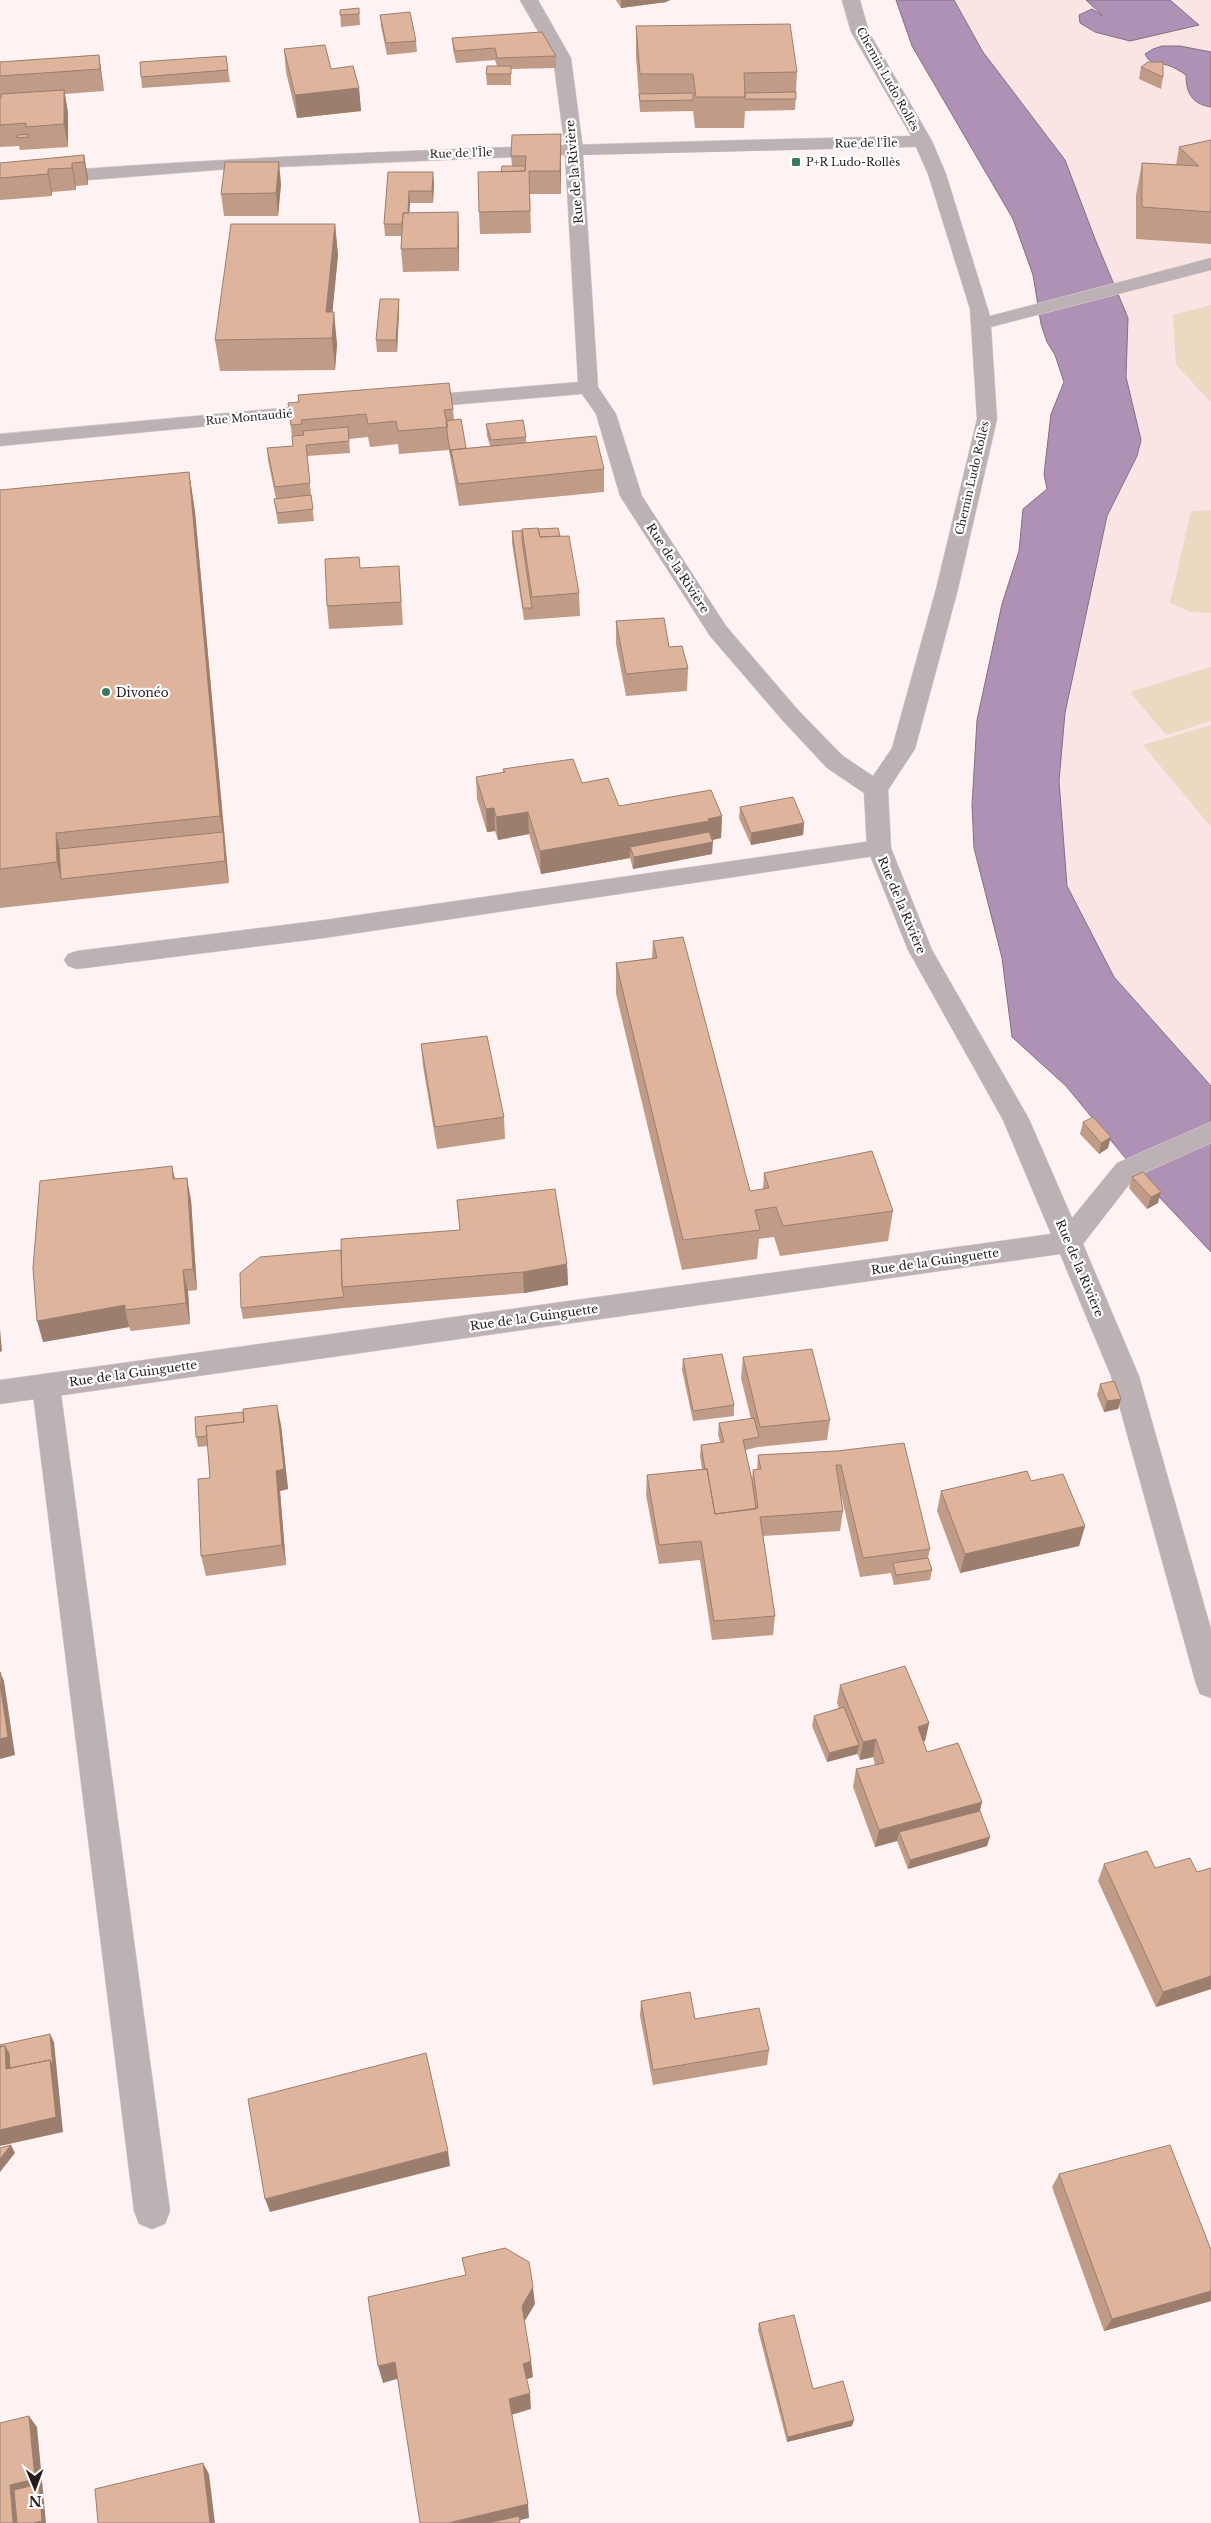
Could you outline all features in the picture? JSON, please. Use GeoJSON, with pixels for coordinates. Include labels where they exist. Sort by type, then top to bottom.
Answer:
{"type":"FeatureCollection","features":[{"type":"Feature","properties":{"kind":"street","name":"Rue de la Rivière"},"geometry":{"type":"LineString","coordinates":[[529,0],[562,58],[574,149],[588,387],[606,414],[631,496],[718,631],[791,716],[835,762],[876,788],[879,848],[920,950],[1016,1119],[1125,1376],[1211,1684]]}},
{"type":"Feature","properties":{"kind":"street","name":"Chemin Ludo Rollès"},"geometry":{"type":"LineString","coordinates":[[851,0],[860,32],[922,142],[937,174],[946,201],[980,309],[987,419],[947,590],[903,749],[876,788]]}},
{"type":"Feature","properties":{"kind":"street","name":"Rue de l'Île"},"geometry":{"type":"LineString","coordinates":[[0,181],[252,161],[574,149],[922,142]]}},
{"type":"Feature","properties":{"kind":"street"},"geometry":{"type":"LineString","coordinates":[[981,324],[1211,264]]}},
{"type":"Feature","properties":{"kind":"street"},"geometry":{"type":"LineString","coordinates":[[392,404],[588,387]]}},
{"type":"Feature","properties":{"kind":"street","name":"Rue Montaudié"},"geometry":{"type":"LineString","coordinates":[[0,440],[343,409]]}},
{"type":"Feature","properties":{"kind":"street"},"geometry":{"type":"LineString","coordinates":[[77,960],[324,929],[879,848]]}},
{"type":"Feature","properties":{"kind":"street"},"geometry":{"type":"LineString","coordinates":[[1068,1242],[1126,1170],[1211,1132]]}},
{"type":"Feature","properties":{"kind":"street","name":"Rue de la Guinguette"},"geometry":{"type":"LineString","coordinates":[[0,1392],[1068,1242]]}},
{"type":"Feature","properties":{"kind":"street"},"geometry":{"type":"LineString","coordinates":[[46,1386],[152,2211]]}},
{"type":"Feature","properties":{"kind":"shaded area"},"geometry":{"type":"Polygon","coordinates":[[[896,0],[954,0],[983,52],[1065,160],[1128,318],[1126,377],[1141,440],[1137,456],[1107,516],[1065,713],[1059,781],[1067,886],[1114,977],[1211,1086],[1211,1252],[1146,1183],[1066,1086],[1012,1037],[1002,958],[974,848],[972,805],[977,720],[1002,604],[1019,551],[1023,509],[1047,489],[1044,474],[1051,414],[1064,382],[1055,355],[1047,342],[1041,324],[1033,275],[1013,219],[912,46],[896,0]]]}},
{"type":"Feature","properties":{"kind":"shaded area"},"geometry":{"type":"Polygon","coordinates":[[[954,0],[1211,0],[1211,1086],[1114,977],[1067,886],[1059,781],[1065,713],[1107,516],[1137,456],[1141,440],[1126,377],[1128,318],[1095,239],[954,0]]]}},
{"type":"Feature","properties":{"kind":"shaded area"},"geometry":{"type":"Polygon","coordinates":[[[1086,0],[1170,0],[1199,25],[1130,41],[1095,32],[1080,23],[1079,15],[1092,9],[1103,16],[1086,0]]]}},
{"type":"Feature","properties":{"kind":"shaded area"},"geometry":{"type":"Polygon","coordinates":[[[1162,46],[1180,46],[1211,52],[1211,107],[1204,106],[1191,97],[1187,87],[1186,75],[1177,69],[1152,62],[1147,58],[1145,54],[1162,46]]]}},
{"type":"Feature","properties":{"kind":"shaded area"},"geometry":{"type":"Polygon","coordinates":[[[1211,305],[1211,402],[1176,365],[1173,315],[1211,305]]]}},
{"type":"Feature","properties":{"kind":"shaded area"},"geometry":{"type":"Polygon","coordinates":[[[1211,510],[1211,613],[1190,612],[1170,603],[1191,511],[1211,510]]]}},
{"type":"Feature","properties":{"kind":"shaded area"},"geometry":{"type":"Polygon","coordinates":[[[1211,667],[1211,721],[1166,735],[1130,692],[1211,667]]]}},
{"type":"Feature","properties":{"kind":"shaded area"},"geometry":{"type":"Polygon","coordinates":[[[1211,725],[1211,827],[1143,745],[1211,725]]]}},
{"type":"Feature","properties":{"kind":"building"},"geometry":{"type":"Polygon","coordinates":[[[359,8],[359,14],[340,15],[340,10],[359,8]]]}},
{"type":"Feature","properties":{"kind":"building"},"geometry":{"type":"Polygon","coordinates":[[[410,12],[416,41],[386,43],[380,15],[410,12]]]}},
{"type":"Feature","properties":{"kind":"building"},"geometry":{"type":"Polygon","coordinates":[[[790,24],[797,72],[744,73],[745,97],[696,97],[693,74],[640,74],[636,26],[790,24]]]}},
{"type":"Feature","properties":{"kind":"building"},"geometry":{"type":"Polygon","coordinates":[[[542,32],[556,56],[497,58],[495,48],[455,51],[452,38],[542,32]]]}},
{"type":"Feature","properties":{"kind":"building"},"geometry":{"type":"Polygon","coordinates":[[[325,45],[331,69],[353,66],[359,88],[295,95],[284,49],[325,45]]]}},
{"type":"Feature","properties":{"kind":"building"},"geometry":{"type":"Polygon","coordinates":[[[99,55],[100,69],[0,76],[0,62],[99,55]]]}},
{"type":"Feature","properties":{"kind":"building"},"geometry":{"type":"Polygon","coordinates":[[[226,56],[228,70],[141,77],[140,62],[226,56]]]}},
{"type":"Feature","properties":{"kind":"building"},"geometry":{"type":"Polygon","coordinates":[[[1148,62],[1163,62],[1163,77],[1141,67],[1148,62]]]}},
{"type":"Feature","properties":{"kind":"building"},"geometry":{"type":"Polygon","coordinates":[[[487,66],[511,66],[511,74],[486,74],[487,66]]]}},
{"type":"Feature","properties":{"kind":"building"},"geometry":{"type":"Polygon","coordinates":[[[64,90],[64,124],[26,127],[26,123],[0,125],[1,94],[64,90]]]}},
{"type":"Feature","properties":{"kind":"building"},"geometry":{"type":"Polygon","coordinates":[[[796,92],[796,99],[745,99],[745,93],[796,92]]]}},
{"type":"Feature","properties":{"kind":"building"},"geometry":{"type":"Polygon","coordinates":[[[693,93],[693,100],[640,101],[639,94],[693,93]]]}},
{"type":"Feature","properties":{"kind":"building"},"geometry":{"type":"Polygon","coordinates":[[[28,134],[28,137],[17,138],[18,135],[28,134]]]}},
{"type":"Feature","properties":{"kind":"building"},"geometry":{"type":"Polygon","coordinates":[[[561,134],[560,171],[529,171],[530,211],[479,212],[478,172],[525,171],[526,156],[511,156],[512,135],[561,134]]]}},
{"type":"Feature","properties":{"kind":"building"},"geometry":{"type":"Polygon","coordinates":[[[1211,140],[1211,212],[1142,207],[1142,163],[1199,166],[1179,147],[1211,140]]]}},
{"type":"Feature","properties":{"kind":"building"},"geometry":{"type":"Polygon","coordinates":[[[84,155],[84,162],[72,163],[72,168],[48,169],[48,174],[0,178],[0,163],[84,155]]]}},
{"type":"Feature","properties":{"kind":"building"},"geometry":{"type":"Polygon","coordinates":[[[225,162],[279,162],[276,193],[221,194],[225,162]]]}},
{"type":"Feature","properties":{"kind":"building"},"geometry":{"type":"Polygon","coordinates":[[[502,166],[525,166],[525,171],[501,172],[502,166]]]}},
{"type":"Feature","properties":{"kind":"building"},"geometry":{"type":"Polygon","coordinates":[[[388,172],[433,172],[432,191],[409,191],[408,213],[403,213],[402,224],[384,224],[388,172]]]}},
{"type":"Feature","properties":{"kind":"building"},"geometry":{"type":"Polygon","coordinates":[[[458,212],[458,248],[401,249],[403,213],[458,212]]]}},
{"type":"Feature","properties":{"kind":"building"},"geometry":{"type":"Polygon","coordinates":[[[231,224],[335,224],[326,312],[334,312],[332,338],[215,340],[231,224]]]}},
{"type":"Feature","properties":{"kind":"building"},"geometry":{"type":"Polygon","coordinates":[[[380,299],[399,299],[396,340],[376,340],[380,299]]]}},
{"type":"Feature","properties":{"kind":"building"},"geometry":{"type":"Polygon","coordinates":[[[449,383],[453,409],[444,410],[448,427],[398,431],[396,421],[368,424],[366,414],[301,420],[302,424],[291,425],[288,403],[299,402],[298,395],[449,383]]]}},
{"type":"Feature","properties":{"kind":"building"},"geometry":{"type":"Polygon","coordinates":[[[461,419],[466,448],[451,450],[452,458],[446,421],[461,419]]]}},
{"type":"Feature","properties":{"kind":"building"},"geometry":{"type":"Polygon","coordinates":[[[523,420],[526,437],[491,440],[486,424],[523,420]]]}},
{"type":"Feature","properties":{"kind":"building"},"geometry":{"type":"Polygon","coordinates":[[[348,427],[349,441],[306,445],[310,483],[275,487],[267,448],[293,446],[292,436],[304,435],[303,431],[348,427]]]}},
{"type":"Feature","properties":{"kind":"building"},"geometry":{"type":"Polygon","coordinates":[[[596,436],[604,469],[458,484],[451,450],[596,436]]]}},
{"type":"Feature","properties":{"kind":"building","name":"Divonéo"},"geometry":{"type":"Polygon","coordinates":[[[189,472],[220,816],[56,833],[57,862],[0,869],[0,490],[189,472]]]}},
{"type":"Feature","properties":{"kind":"building"},"geometry":{"type":"Polygon","coordinates":[[[311,495],[313,509],[277,513],[274,499],[311,495]]]}},
{"type":"Feature","properties":{"kind":"building"},"geometry":{"type":"Polygon","coordinates":[[[538,528],[540,537],[569,536],[579,593],[532,597],[522,529],[538,528]]]}},
{"type":"Feature","properties":{"kind":"building"},"geometry":{"type":"Polygon","coordinates":[[[558,528],[560,536],[540,537],[538,529],[558,528]]]}},
{"type":"Feature","properties":{"kind":"building"},"geometry":{"type":"Polygon","coordinates":[[[512,531],[522,531],[532,608],[523,608],[512,531]]]}},
{"type":"Feature","properties":{"kind":"building"},"geometry":{"type":"Polygon","coordinates":[[[359,557],[360,568],[399,566],[401,602],[327,606],[325,559],[359,557]]]}},
{"type":"Feature","properties":{"kind":"building"},"geometry":{"type":"Polygon","coordinates":[[[664,618],[669,647],[682,646],[688,668],[626,674],[616,621],[664,618]]]}},
{"type":"Feature","properties":{"kind":"building"},"geometry":{"type":"Polygon","coordinates":[[[573,759],[582,783],[608,778],[619,806],[711,790],[722,816],[708,819],[709,821],[540,851],[528,812],[496,817],[494,808],[486,809],[476,777],[505,772],[503,769],[573,759]]]}},
{"type":"Feature","properties":{"kind":"building"},"geometry":{"type":"Polygon","coordinates":[[[793,797],[804,823],[751,833],[740,807],[793,797]]]}},
{"type":"Feature","properties":{"kind":"building"},"geometry":{"type":"Polygon","coordinates":[[[223,832],[225,861],[61,879],[59,849],[223,832]]]}},
{"type":"Feature","properties":{"kind":"building"},"geometry":{"type":"Polygon","coordinates":[[[709,832],[713,842],[634,857],[630,847],[709,832]]]}},
{"type":"Feature","properties":{"kind":"building"},"geometry":{"type":"Polygon","coordinates":[[[683,937],[750,1191],[769,1188],[764,1173],[872,1151],[893,1211],[783,1226],[776,1207],[755,1210],[760,1230],[683,1240],[616,963],[657,958],[653,941],[683,937]]]}},
{"type":"Feature","properties":{"kind":"building"},"geometry":{"type":"Polygon","coordinates":[[[487,1036],[504,1117],[435,1127],[421,1044],[487,1036]]]}},
{"type":"Feature","properties":{"kind":"building"},"geometry":{"type":"Polygon","coordinates":[[[1093,1117],[1111,1137],[1101,1143],[1083,1122],[1093,1117]]]}},
{"type":"Feature","properties":{"kind":"building"},"geometry":{"type":"Polygon","coordinates":[[[172,1166],[173,1179],[187,1178],[193,1269],[183,1270],[186,1303],[125,1310],[125,1305],[37,1321],[33,1268],[40,1181],[172,1166]]]}},
{"type":"Feature","properties":{"kind":"building"},"geometry":{"type":"Polygon","coordinates":[[[1143,1172],[1161,1192],[1151,1197],[1132,1177],[1143,1172]]]}},
{"type":"Feature","properties":{"kind":"building"},"geometry":{"type":"Polygon","coordinates":[[[555,1189],[567,1264],[523,1272],[342,1287],[341,1239],[460,1230],[457,1200],[555,1189]]]}},
{"type":"Feature","properties":{"kind":"building"},"geometry":{"type":"Polygon","coordinates":[[[341,1250],[344,1297],[241,1308],[240,1273],[260,1257],[341,1250]]]}},
{"type":"Feature","properties":{"kind":"building"},"geometry":{"type":"Polygon","coordinates":[[[812,1349],[830,1420],[760,1427],[743,1357],[812,1349]]]}},
{"type":"Feature","properties":{"kind":"building"},"geometry":{"type":"Polygon","coordinates":[[[722,1354],[734,1405],[693,1411],[683,1359],[722,1354]]]}},
{"type":"Feature","properties":{"kind":"building"},"geometry":{"type":"Polygon","coordinates":[[[1114,1381],[1121,1399],[1107,1401],[1100,1384],[1114,1381]]]}},
{"type":"Feature","properties":{"kind":"building"},"geometry":{"type":"Polygon","coordinates":[[[277,1405],[284,1469],[276,1471],[282,1545],[201,1556],[198,1479],[210,1478],[206,1426],[244,1422],[243,1409],[277,1405]]]}},
{"type":"Feature","properties":{"kind":"building"},"geometry":{"type":"Polygon","coordinates":[[[243,1412],[244,1422],[206,1426],[207,1436],[196,1437],[195,1417],[243,1412]]]}},
{"type":"Feature","properties":{"kind":"building"},"geometry":{"type":"Polygon","coordinates":[[[754,1418],[759,1437],[743,1440],[756,1509],[715,1514],[701,1445],[724,1442],[719,1423],[754,1418]]]}},
{"type":"Feature","properties":{"kind":"building"},"geometry":{"type":"Polygon","coordinates":[[[904,1443],[930,1549],[863,1558],[841,1465],[836,1465],[843,1511],[760,1517],[775,1616],[714,1621],[701,1541],[659,1545],[647,1475],[707,1469],[715,1514],[758,1508],[753,1470],[761,1469],[758,1455],[837,1451],[904,1443]]]}},
{"type":"Feature","properties":{"kind":"building"},"geometry":{"type":"Polygon","coordinates":[[[1027,1471],[1031,1481],[1063,1474],[1085,1526],[965,1554],[941,1491],[1027,1471]]]}},
{"type":"Feature","properties":{"kind":"building"},"geometry":{"type":"Polygon","coordinates":[[[928,1558],[932,1570],[896,1575],[893,1563],[928,1558]]]}},
{"type":"Feature","properties":{"kind":"building"},"geometry":{"type":"Polygon","coordinates":[[[905,1666],[929,1723],[918,1727],[927,1752],[958,1743],[982,1802],[879,1830],[856,1769],[884,1763],[876,1739],[863,1742],[840,1685],[905,1666]]]}},
{"type":"Feature","properties":{"kind":"building"},"geometry":{"type":"Polygon","coordinates":[[[0,1683],[8,1737],[0,1739],[0,1683]]]}},
{"type":"Feature","properties":{"kind":"building"},"geometry":{"type":"Polygon","coordinates":[[[844,1707],[859,1745],[829,1753],[814,1716],[844,1707]]]}},
{"type":"Feature","properties":{"kind":"building"},"geometry":{"type":"Polygon","coordinates":[[[980,1811],[990,1837],[910,1860],[899,1832],[980,1811]]]}},
{"type":"Feature","properties":{"kind":"building"},"geometry":{"type":"Polygon","coordinates":[[[1147,1851],[1155,1868],[1190,1858],[1197,1872],[1211,1868],[1211,1976],[1163,1992],[1104,1864],[1147,1851]]]}},
{"type":"Feature","properties":{"kind":"building"},"geometry":{"type":"Polygon","coordinates":[[[690,1992],[695,2019],[759,2008],[769,2050],[653,2070],[641,2001],[690,1992]]]}},
{"type":"Feature","properties":{"kind":"building"},"geometry":{"type":"Polygon","coordinates":[[[50,2034],[53,2067],[50,2060],[10,2068],[9,2053],[5,2046],[0,2047],[0,2045],[50,2034]]]}},
{"type":"Feature","properties":{"kind":"building"},"geometry":{"type":"Polygon","coordinates":[[[5,2046],[6,2069],[50,2060],[56,2117],[0,2130],[0,2047],[5,2046]]]}},
{"type":"Feature","properties":{"kind":"building"},"geometry":{"type":"Polygon","coordinates":[[[426,2053],[448,2151],[265,2199],[248,2099],[426,2053]]]}},
{"type":"Feature","properties":{"kind":"building"},"geometry":{"type":"Polygon","coordinates":[[[11,2145],[0,2159],[0,2148],[11,2145]]]}},
{"type":"Feature","properties":{"kind":"building"},"geometry":{"type":"Polygon","coordinates":[[[1170,2145],[1211,2250],[1211,2291],[1112,2319],[1059,2174],[1170,2145]]]}},
{"type":"Feature","properties":{"kind":"building"},"geometry":{"type":"Polygon","coordinates":[[[505,2248],[529,2262],[533,2287],[522,2306],[531,2361],[523,2364],[530,2393],[509,2399],[528,2504],[448,2523],[420,2523],[395,2362],[378,2366],[368,2297],[466,2275],[462,2258],[505,2248]]]}},
{"type":"Feature","properties":{"kind":"building"},"geometry":{"type":"Polygon","coordinates":[[[794,2315],[813,2389],[843,2381],[854,2420],[788,2437],[759,2323],[794,2315]]]}},
{"type":"Feature","properties":{"kind":"building"},"geometry":{"type":"Polygon","coordinates":[[[29,2416],[35,2479],[10,2485],[13,2523],[0,2523],[0,2423],[29,2416]]]}},
{"type":"Feature","properties":{"kind":"building"},"geometry":{"type":"Polygon","coordinates":[[[203,2463],[210,2523],[98,2523],[95,2489],[203,2463]]]}},
{"type":"Feature","properties":{"kind":"building"},"geometry":{"type":"Polygon","coordinates":[[[39,2484],[42,2521],[17,2523],[14,2490],[39,2484]]]}},
{"type":"Feature","properties":{"kind":"building"},"geometry":{"type":"Polygon","coordinates":[[[519,2516],[520,2523],[488,2523],[519,2516]]]}},
{"type":"Feature","properties":{"kind":"place","name":"P+R Ludo-Rollès"},"geometry":{"type":"Point","coordinates":[796,162]}},
{"type":"Feature","properties":{"kind":"place","name":"Divonéo"},"geometry":{"type":"Point","coordinates":[106,692]}}]}
